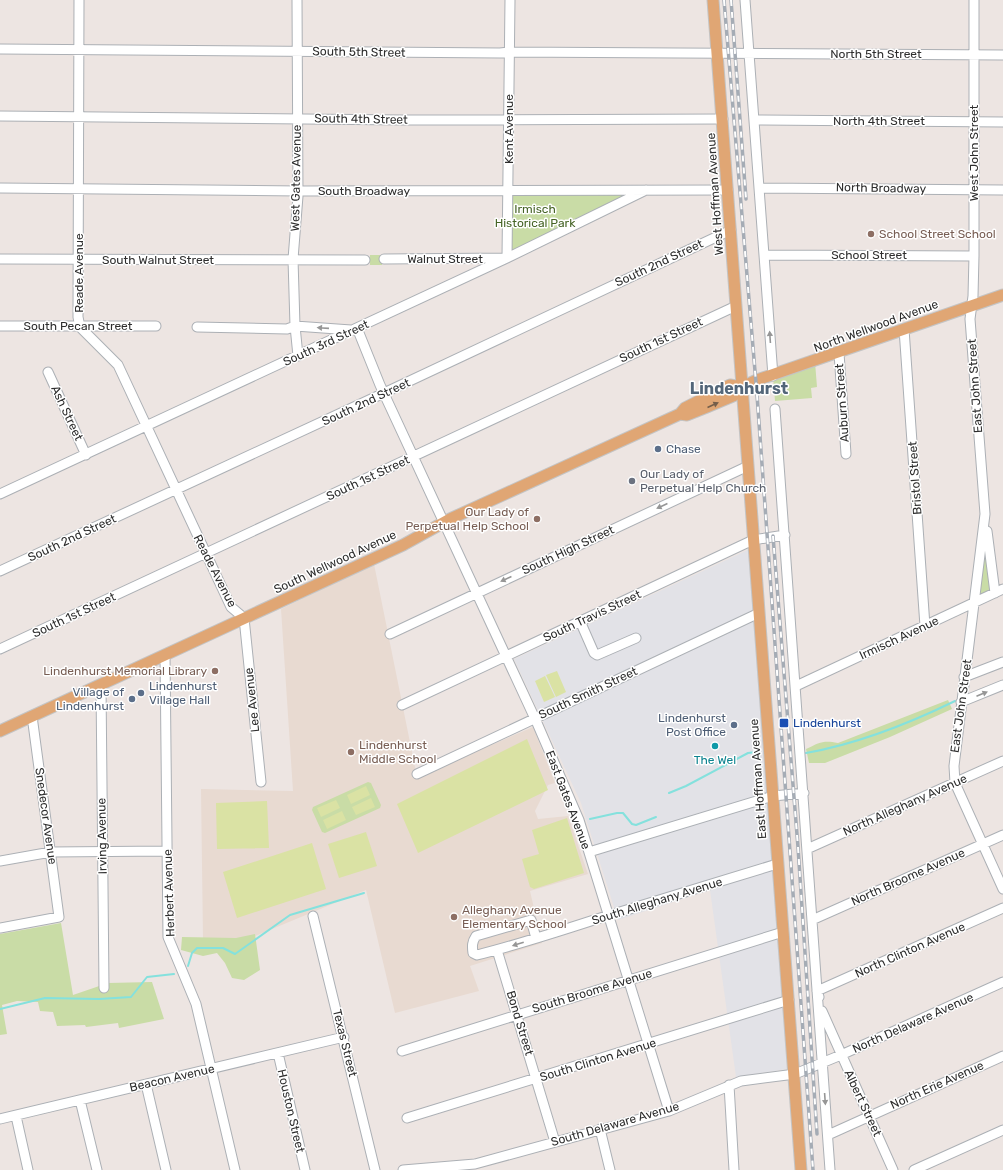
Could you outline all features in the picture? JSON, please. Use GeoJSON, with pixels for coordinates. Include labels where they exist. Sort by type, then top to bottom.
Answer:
{"type":"FeatureCollection","features":[{"type":"Feature","properties":{"kind":"main road","name":"West Hoffman Avenue"},"geometry":{"type":"LineString","coordinates":[[713,0],[742,387]]}},
{"type":"Feature","properties":{"kind":"main road","name":"North Wellwood Avenue"},"geometry":{"type":"LineString","coordinates":[[757,380],[773,376],[1003,295]]}},
{"type":"Feature","properties":{"kind":"main road","name":"South Wellwood Avenue"},"geometry":{"type":"LineString","coordinates":[[0,731],[403,545],[445,522],[680,414],[688,415],[733,396],[742,387],[757,380]]}},
{"type":"Feature","properties":{"kind":"main road","name":"East Hoffman Avenue"},"geometry":{"type":"LineString","coordinates":[[742,387],[777,864],[795,1074],[801,1170]]}},
{"type":"Feature","properties":{"kind":"street","name":"Reade Avenue"},"geometry":{"type":"LineString","coordinates":[[79,0],[80,260],[78,317],[80,327],[118,365],[231,607],[244,618]]}},
{"type":"Feature","properties":{"kind":"street","name":"West Gates Avenue"},"geometry":{"type":"LineString","coordinates":[[297,0],[298,191],[293,259],[294,326],[298,356]]}},
{"type":"Feature","properties":{"kind":"street","name":"Kent Avenue"},"geometry":{"type":"LineString","coordinates":[[507,258],[510,0]]}},
{"type":"Feature","properties":{"kind":"street"},"geometry":{"type":"LineString","coordinates":[[745,0],[773,376]]}},
{"type":"Feature","properties":{"kind":"street","name":"West John Street"},"geometry":{"type":"LineString","coordinates":[[972,306],[974,256],[974,0]]}},
{"type":"Feature","properties":{"kind":"street","name":"South 5th Street"},"geometry":{"type":"LineString","coordinates":[[0,49],[297,52],[718,53]]}},
{"type":"Feature","properties":{"kind":"street","name":"North 5th Street"},"geometry":{"type":"LineString","coordinates":[[718,53],[1003,54]]}},
{"type":"Feature","properties":{"kind":"street","name":"South 4th Street"},"geometry":{"type":"LineString","coordinates":[[0,116],[484,120],[508,118],[722,119]]}},
{"type":"Feature","properties":{"kind":"street","name":"North 4th Street"},"geometry":{"type":"LineString","coordinates":[[754,120],[1003,122]]}},
{"type":"Feature","properties":{"kind":"street","name":"South Broadway"},"geometry":{"type":"LineString","coordinates":[[0,188],[298,191],[728,190]]}},
{"type":"Feature","properties":{"kind":"street","name":"North Broadway"},"geometry":{"type":"LineString","coordinates":[[759,188],[1003,190]]}},
{"type":"Feature","properties":{"kind":"street","name":"South 3rd Street"},"geometry":{"type":"LineString","coordinates":[[1,492],[86,455],[507,258],[650,189]]}},
{"type":"Feature","properties":{"kind":"street","name":"South 2nd Street"},"geometry":{"type":"LineString","coordinates":[[0,571],[731,230]]}},
{"type":"Feature","properties":{"kind":"street","name":"School Street"},"geometry":{"type":"LineString","coordinates":[[764,255],[974,256]]}},
{"type":"Feature","properties":{"kind":"street","name":"Walnut Street"},"geometry":{"type":"LineString","coordinates":[[384,260],[507,258]]}},
{"type":"Feature","properties":{"kind":"street","name":"South Walnut Street"},"geometry":{"type":"LineString","coordinates":[[0,259],[293,259]]}},
{"type":"Feature","properties":{"kind":"street"},"geometry":{"type":"LineString","coordinates":[[293,259],[366,260]]}},
{"type":"Feature","properties":{"kind":"street","name":"South 1st Street"},"geometry":{"type":"LineString","coordinates":[[0,649],[736,306]]}},
{"type":"Feature","properties":{"kind":"street","name":"East John Street"},"geometry":{"type":"LineString","coordinates":[[972,306],[970,319],[985,514],[993,586],[999,591]]}},
{"type":"Feature","properties":{"kind":"street","name":"South Pecan Street"},"geometry":{"type":"LineString","coordinates":[[0,326],[156,326]]}},
{"type":"Feature","properties":{"kind":"street"},"geometry":{"type":"LineString","coordinates":[[197,327],[287,329],[294,326],[354,329],[445,522]]}},
{"type":"Feature","properties":{"kind":"street","name":"Bristol Street"},"geometry":{"type":"LineString","coordinates":[[904,329],[925,626]]}},
{"type":"Feature","properties":{"kind":"street","name":"Auburn Street"},"geometry":{"type":"LineString","coordinates":[[839,353],[846,454]]}},
{"type":"Feature","properties":{"kind":"street","name":"Ash Street"},"geometry":{"type":"LineString","coordinates":[[48,372],[86,455]]}},
{"type":"Feature","properties":{"kind":"street"},"geometry":{"type":"LineString","coordinates":[[775,409],[804,793],[830,1170]]}},
{"type":"Feature","properties":{"kind":"street","name":"South High Street"},"geometry":{"type":"LineString","coordinates":[[390,634],[748,466]]}},
{"type":"Feature","properties":{"kind":"street","name":"East John Street"},"geometry":{"type":"LineString","coordinates":[[985,514],[975,602],[954,753],[955,783],[1003,889]]}},
{"type":"Feature","properties":{"kind":"street","name":"East Gates Avenue"},"geometry":{"type":"LineString","coordinates":[[445,522],[535,717],[579,820],[669,1111]]}},
{"type":"Feature","properties":{"kind":"street","name":"South Travis Street"},"geometry":{"type":"LineString","coordinates":[[402,705],[753,540],[785,535]]}},
{"type":"Feature","properties":{"kind":"street","name":"Irmisch Avenue"},"geometry":{"type":"LineString","coordinates":[[796,686],[999,591]]}},
{"type":"Feature","properties":{"kind":"street","name":"South Smith Street"},"geometry":{"type":"LineString","coordinates":[[417,774],[535,717],[759,613]]}},
{"type":"Feature","properties":{"kind":"street","name":"Lee Avenue"},"geometry":{"type":"LineString","coordinates":[[244,618],[261,782]]}},
{"type":"Feature","properties":{"kind":"street"},"geometry":{"type":"LineString","coordinates":[[580,621],[595,654],[599,655],[636,638]]}},
{"type":"Feature","properties":{"kind":"street","name":"Herbert Avenue"},"geometry":{"type":"LineString","coordinates":[[165,655],[168,937],[196,1004],[235,1170]]}},
{"type":"Feature","properties":{"kind":"street"},"geometry":{"type":"LineString","coordinates":[[964,677],[1003,662]]}},
{"type":"Feature","properties":{"kind":"street","name":"Irving Avenue"},"geometry":{"type":"LineString","coordinates":[[101,685],[104,988]]}},
{"type":"Feature","properties":{"kind":"street"},"geometry":{"type":"LineString","coordinates":[[961,702],[1003,685]]}},
{"type":"Feature","properties":{"kind":"street","name":"Snedecor Avenue"},"geometry":{"type":"LineString","coordinates":[[0,928],[59,917],[32,716]]}},
{"type":"Feature","properties":{"kind":"street","name":"North Alleghany Avenue"},"geometry":{"type":"LineString","coordinates":[[807,849],[1003,761]]}},
{"type":"Feature","properties":{"kind":"street"},"geometry":{"type":"LineString","coordinates":[[589,852],[773,796],[804,793]]}},
{"type":"Feature","properties":{"kind":"street","name":"North Broome Avenue"},"geometry":{"type":"LineString","coordinates":[[812,920],[1003,835]]}},
{"type":"Feature","properties":{"kind":"street"},"geometry":{"type":"LineString","coordinates":[[0,861],[51,852],[167,851]]}},
{"type":"Feature","properties":{"kind":"street","name":"South Alleghany Avenue"},"geometry":{"type":"LineString","coordinates":[[536,938],[531,920],[476,936],[473,940],[473,949],[475,954],[497,950],[777,864]]}},
{"type":"Feature","properties":{"kind":"street","name":"North Clinton Avenue"},"geometry":{"type":"LineString","coordinates":[[818,991],[1003,908]]}},
{"type":"Feature","properties":{"kind":"street","name":"Texas Street"},"geometry":{"type":"LineString","coordinates":[[313,916],[344,1037],[375,1170]]}},
{"type":"Feature","properties":{"kind":"street","name":"South Broome Avenue"},"geometry":{"type":"LineString","coordinates":[[402,1051],[783,932]]}},
{"type":"Feature","properties":{"kind":"street","name":"Bond Street"},"geometry":{"type":"LineString","coordinates":[[497,950],[555,1142]]}},
{"type":"Feature","properties":{"kind":"street","name":"North Delaware Avenue"},"geometry":{"type":"LineString","coordinates":[[823,1063],[1003,982]]}},
{"type":"Feature","properties":{"kind":"street","name":"Albert Street"},"geometry":{"type":"LineString","coordinates":[[818,991],[824,1018],[894,1170]]}},
{"type":"Feature","properties":{"kind":"street","name":"South Clinton Avenue"},"geometry":{"type":"LineString","coordinates":[[407,1118],[789,1000]]}},
{"type":"Feature","properties":{"kind":"street","name":"Beacon Avenue"},"geometry":{"type":"LineString","coordinates":[[0,1119],[344,1037]]}},
{"type":"Feature","properties":{"kind":"street","name":"Houston Street"},"geometry":{"type":"LineString","coordinates":[[278,1053],[305,1170]]}},
{"type":"Feature","properties":{"kind":"street","name":"North Erie Avenue"},"geometry":{"type":"LineString","coordinates":[[828,1135],[1003,1056]]}},
{"type":"Feature","properties":{"kind":"street","name":"South Delaware Avenue"},"geometry":{"type":"LineString","coordinates":[[403,1170],[477,1167],[555,1142],[669,1111],[728,1085],[741,1081],[795,1074],[823,1063]]}},
{"type":"Feature","properties":{"kind":"street"},"geometry":{"type":"LineString","coordinates":[[146,1084],[166,1170]]}},
{"type":"Feature","properties":{"kind":"street"},"geometry":{"type":"LineString","coordinates":[[728,1085],[734,1170]]}},
{"type":"Feature","properties":{"kind":"street"},"geometry":{"type":"LineString","coordinates":[[80,1100],[97,1170]]}},
{"type":"Feature","properties":{"kind":"street"},"geometry":{"type":"LineString","coordinates":[[16,1116],[28,1170]]}},
{"type":"Feature","properties":{"kind":"street"},"geometry":{"type":"LineString","coordinates":[[600,1129],[610,1170]]}},
{"type":"Feature","properties":{"kind":"street"},"geometry":{"type":"LineString","coordinates":[[914,1170],[1003,1130]]}},
{"type":"Feature","properties":{"kind":"shaded area"},"geometry":{"type":"Polygon","coordinates":[[[750,549],[787,1069],[736,1077],[710,890],[618,920],[581,803],[514,659],[750,549]]]}},
{"type":"Feature","properties":{"kind":"shaded area","name":"Lindenhurst Middle School"},"geometry":{"type":"Polygon","coordinates":[[[374,564],[417,777],[533,727],[555,783],[548,785],[535,811],[538,819],[568,816],[588,874],[530,891],[542,943],[470,966],[479,991],[395,1013],[366,890],[243,941],[203,940],[201,789],[293,791],[281,609],[374,564]]]}},
{"type":"Feature","properties":{"kind":"green space","name":"Irmisch Historical Park"},"geometry":{"type":"Polygon","coordinates":[[[639,191],[511,252],[512,194],[639,191]]]}},
{"type":"Feature","properties":{"kind":"green space"},"geometry":{"type":"Polygon","coordinates":[[[370,255],[382,255],[382,265],[370,265],[370,255]]]}},
{"type":"Feature","properties":{"kind":"green space"},"geometry":{"type":"Polygon","coordinates":[[[815,362],[817,387],[811,388],[812,398],[775,401],[773,376],[815,362]]]}},
{"type":"Feature","properties":{"kind":"green space"},"geometry":{"type":"Polygon","coordinates":[[[985,547],[991,591],[979,596],[985,547]]]}},
{"type":"Feature","properties":{"kind":"green space"},"geometry":{"type":"Polygon","coordinates":[[[557,671],[566,692],[556,697],[546,675],[557,671]]]}},
{"type":"Feature","properties":{"kind":"green space"},"geometry":{"type":"Polygon","coordinates":[[[545,676],[555,697],[544,702],[535,681],[545,676]]]}},
{"type":"Feature","properties":{"kind":"green space"},"geometry":{"type":"Polygon","coordinates":[[[948,700],[952,709],[890,737],[825,763],[809,763],[806,749],[822,742],[838,743],[948,700]]]}},
{"type":"Feature","properties":{"kind":"green space"},"geometry":{"type":"Polygon","coordinates":[[[527,739],[548,790],[418,853],[397,804],[527,739]]]}},
{"type":"Feature","properties":{"kind":"green space"},"geometry":{"type":"Polygon","coordinates":[[[368,782],[371,783],[381,805],[380,808],[325,833],[322,832],[312,810],[313,807],[368,782]]]}},
{"type":"Feature","properties":{"kind":"green space"},"geometry":{"type":"Polygon","coordinates":[[[366,786],[370,795],[351,804],[347,795],[366,786]]]}},
{"type":"Feature","properties":{"kind":"green space"},"geometry":{"type":"Polygon","coordinates":[[[371,798],[375,807],[356,815],[352,807],[371,798]]]}},
{"type":"Feature","properties":{"kind":"green space"},"geometry":{"type":"Polygon","coordinates":[[[336,800],[340,808],[321,817],[317,808],[336,800]]]}},
{"type":"Feature","properties":{"kind":"green space"},"geometry":{"type":"Polygon","coordinates":[[[267,801],[269,848],[217,849],[216,803],[267,801]]]}},
{"type":"Feature","properties":{"kind":"green space"},"geometry":{"type":"Polygon","coordinates":[[[342,811],[346,820],[327,829],[323,820],[342,811]]]}},
{"type":"Feature","properties":{"kind":"green space"},"geometry":{"type":"Polygon","coordinates":[[[567,818],[584,873],[534,889],[530,887],[522,859],[539,854],[532,830],[567,818]]]}},
{"type":"Feature","properties":{"kind":"green space"},"geometry":{"type":"Polygon","coordinates":[[[366,832],[377,866],[339,878],[328,844],[366,832]]]}},
{"type":"Feature","properties":{"kind":"green space"},"geometry":{"type":"Polygon","coordinates":[[[312,843],[326,889],[237,918],[223,872],[312,843]]]}},
{"type":"Feature","properties":{"kind":"green space"},"geometry":{"type":"Polygon","coordinates":[[[61,923],[73,995],[108,983],[152,982],[164,1019],[119,1028],[118,1023],[86,1027],[85,1025],[57,1026],[53,1012],[40,1011],[38,1002],[17,1001],[2,1005],[7,1034],[0,1035],[0,934],[61,923]]]}},
{"type":"Feature","properties":{"kind":"green space"},"geometry":{"type":"Polygon","coordinates":[[[255,934],[260,970],[244,980],[232,978],[225,963],[217,953],[203,956],[181,950],[182,937],[236,938],[255,934]]]}},
{"type":"Feature","properties":{"kind":"waterway"},"geometry":{"type":"LineString","coordinates":[[806,753],[863,739],[919,718],[955,701]]}},
{"type":"Feature","properties":{"kind":"waterway"},"geometry":{"type":"LineString","coordinates":[[669,793],[686,786],[748,753],[756,752]]}},
{"type":"Feature","properties":{"kind":"waterway"},"geometry":{"type":"LineString","coordinates":[[590,819],[623,813],[632,824],[636,825],[656,817]]}},
{"type":"Feature","properties":{"kind":"waterway"},"geometry":{"type":"LineString","coordinates":[[188,966],[192,953],[197,948],[223,948],[235,954],[290,915],[364,893]]}},
{"type":"Feature","properties":{"kind":"waterway"},"geometry":{"type":"LineString","coordinates":[[0,1009],[45,998],[99,999],[131,997],[147,977],[174,974]]}},
{"type":"Feature","properties":{"kind":"railway"},"geometry":{"type":"LineString","coordinates":[[724,0],[757,395],[813,1170]]}},
{"type":"Feature","properties":{"kind":"railway"},"geometry":{"type":"LineString","coordinates":[[731,0],[746,199]]}},
{"type":"Feature","properties":{"kind":"railway"},"geometry":{"type":"LineString","coordinates":[[773,536],[798,847],[817,1134]]}},
{"type":"Feature","properties":{"kind":"place","name":"School Street School"},"geometry":{"type":"Point","coordinates":[871,234]}},
{"type":"Feature","properties":{"kind":"place","name":"Chase"},"geometry":{"type":"Point","coordinates":[658,449]}},
{"type":"Feature","properties":{"kind":"place","name":"Our Lady of Perpetual Help Church"},"geometry":{"type":"Point","coordinates":[632,481]}},
{"type":"Feature","properties":{"kind":"place","name":"Our Lady of Perpetual Help School"},"geometry":{"type":"Point","coordinates":[537,519]}},
{"type":"Feature","properties":{"kind":"place","name":"Lindenhurst Memorial Library"},"geometry":{"type":"Point","coordinates":[215,671]}},
{"type":"Feature","properties":{"kind":"place","name":"Lindenhurst Village Hall"},"geometry":{"type":"Point","coordinates":[141,693]}},
{"type":"Feature","properties":{"kind":"place","name":"Village of Lindenhurst"},"geometry":{"type":"Point","coordinates":[132,699]}},
{"type":"Feature","properties":{"kind":"place","name":"Lindenhurst"},"geometry":{"type":"Point","coordinates":[784,723]}},
{"type":"Feature","properties":{"kind":"place","name":"Lindenhurst Post Office"},"geometry":{"type":"Point","coordinates":[734,725]}},
{"type":"Feature","properties":{"kind":"place","name":"The Wel"},"geometry":{"type":"Point","coordinates":[715,746]}},
{"type":"Feature","properties":{"kind":"place","name":"Lindenhurst Middle School"},"geometry":{"type":"Point","coordinates":[351,752]}},
{"type":"Feature","properties":{"kind":"place","name":"Alleghany Avenue Elementary School"},"geometry":{"type":"Point","coordinates":[454,917]}},
{"type":"Feature","properties":{"kind":"district","name":"Lindenhurst"},"geometry":{"type":"Point","coordinates":[739,388]}}]}
